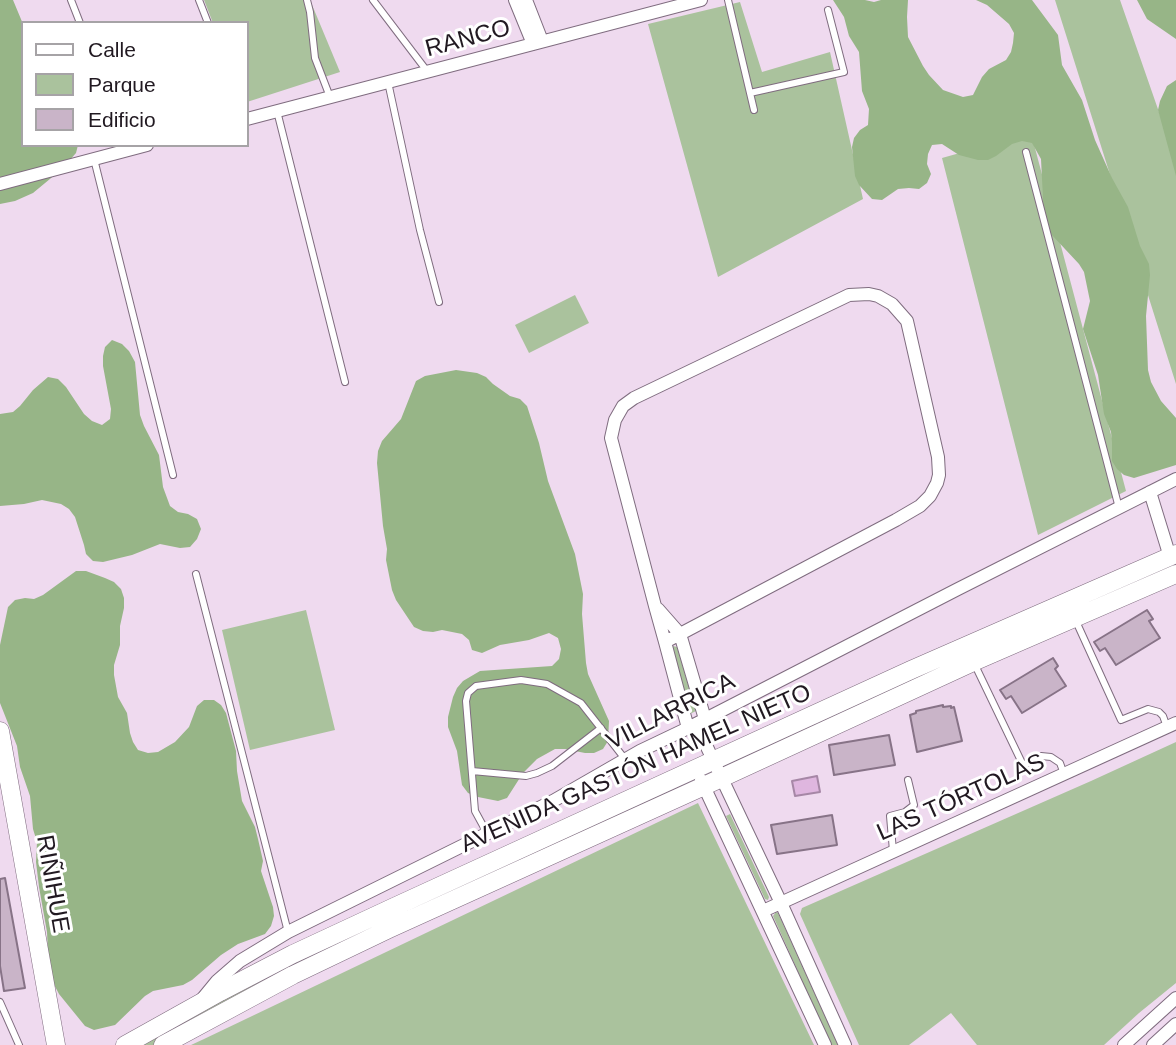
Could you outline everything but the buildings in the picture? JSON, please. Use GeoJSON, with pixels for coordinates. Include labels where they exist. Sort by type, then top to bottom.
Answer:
{"type":"FeatureCollection","features":[{"type":"Feature","properties":{"kind":"main road"},"geometry":{"type":"LineString","coordinates":[[1173,555],[1176,575]]}},
{"type":"Feature","properties":{"kind":"main road","name":"AVENIDA GASTÓN HAMEL NIETO"},"geometry":{"type":"LineString","coordinates":[[718,770],[911,670],[1173,555]]}},
{"type":"Feature","properties":{"kind":"main road","name":"AVENIDA GASTÓN HAMEL NIETO"},"geometry":{"type":"LineString","coordinates":[[163,1045],[293,975],[700,778],[1176,575]]}},
{"type":"Feature","properties":{"kind":"main road","name":"RIÑIHUE"},"geometry":{"type":"LineString","coordinates":[[0,731],[56,1045]]}},
{"type":"Feature","properties":{"kind":"main road","name":"AVENIDA GASTÓN HAMEL NIETO"},"geometry":{"type":"LineString","coordinates":[[125,1045],[293,954],[565,828],[700,778]]}},
{"type":"Feature","properties":{"kind":"street"},"geometry":{"type":"LineString","coordinates":[[515,0],[538,43]]}},
{"type":"Feature","properties":{"kind":"street"},"geometry":{"type":"LineString","coordinates":[[526,0],[538,43]]}},
{"type":"Feature","properties":{"kind":"street","name":"RANCO"},"geometry":{"type":"LineString","coordinates":[[248,119],[699,0]]}},
{"type":"Feature","properties":{"kind":"street"},"geometry":{"type":"LineString","coordinates":[[0,184],[94,159],[121,149]]}},
{"type":"Feature","properties":{"kind":"street"},"geometry":{"type":"LineString","coordinates":[[665,642],[912,511],[933,492],[939,475],[938,457],[907,321],[892,304],[869,294],[849,295],[634,398],[619,411],[611,438],[665,642],[696,723],[845,1045]]}},
{"type":"Feature","properties":{"kind":"street","name":"VILLARRICA"},"geometry":{"type":"LineString","coordinates":[[201,1003],[217,981],[240,961],[288,932],[553,801],[625,759],[1176,479]]}},
{"type":"Feature","properties":{"kind":"street"},"geometry":{"type":"LineString","coordinates":[[1150,492],[1173,555]]}},
{"type":"Feature","properties":{"kind":"street"},"geometry":{"type":"LineString","coordinates":[[655,606],[680,634],[696,723]]}},
{"type":"Feature","properties":{"kind":"street","name":"LAS TÓRTOLAS"},"geometry":{"type":"LineString","coordinates":[[763,911],[1172,725]]}},
{"type":"Feature","properties":{"kind":"street"},"geometry":{"type":"LineString","coordinates":[[700,778],[825,1045]]}},
{"type":"Feature","properties":{"kind":"street"},"geometry":{"type":"LineString","coordinates":[[1124,1045],[1176,999]]}},
{"type":"Feature","properties":{"kind":"street"},"geometry":{"type":"LineString","coordinates":[[1153,1045],[1176,1024]]}},
{"type":"Feature","properties":{"kind":"lane"},"geometry":{"type":"LineString","coordinates":[[71,0],[79,21]]}},
{"type":"Feature","properties":{"kind":"lane"},"geometry":{"type":"LineString","coordinates":[[200,0],[207,21]]}},
{"type":"Feature","properties":{"kind":"lane"},"geometry":{"type":"LineString","coordinates":[[307,0],[315,58],[330,97]]}},
{"type":"Feature","properties":{"kind":"lane"},"geometry":{"type":"LineString","coordinates":[[373,0],[428,72]]}},
{"type":"Feature","properties":{"kind":"lane"},"geometry":{"type":"LineString","coordinates":[[728,0],[754,110]]}},
{"type":"Feature","properties":{"kind":"lane"},"geometry":{"type":"LineString","coordinates":[[750,93],[844,72],[828,10]]}},
{"type":"Feature","properties":{"kind":"lane"},"geometry":{"type":"LineString","coordinates":[[388,82],[439,302]]}},
{"type":"Feature","properties":{"kind":"lane"},"geometry":{"type":"LineString","coordinates":[[277,111],[345,382]]}},
{"type":"Feature","properties":{"kind":"lane"},"geometry":{"type":"LineString","coordinates":[[1026,152],[1119,508]]}},
{"type":"Feature","properties":{"kind":"lane"},"geometry":{"type":"LineString","coordinates":[[94,159],[173,475]]}},
{"type":"Feature","properties":{"kind":"lane"},"geometry":{"type":"LineString","coordinates":[[196,574],[288,932]]}},
{"type":"Feature","properties":{"kind":"lane"},"geometry":{"type":"LineString","coordinates":[[1074,618],[1121,720],[1148,709],[1159,712],[1172,725]]}},
{"type":"Feature","properties":{"kind":"lane"},"geometry":{"type":"LineString","coordinates":[[974,662],[1023,765],[1041,756],[1051,757],[1060,763],[1064,774]]}},
{"type":"Feature","properties":{"kind":"lane"},"geometry":{"type":"LineString","coordinates":[[487,833],[475,811],[466,701],[468,693],[476,687],[521,680],[547,684],[581,703],[625,759]]}},
{"type":"Feature","properties":{"kind":"lane"},"geometry":{"type":"LineString","coordinates":[[472,771],[526,776],[537,773],[552,766],[601,728]]}},
{"type":"Feature","properties":{"kind":"lane"},"geometry":{"type":"LineString","coordinates":[[893,851],[890,816],[905,812],[914,805],[908,780]]}},
{"type":"Feature","properties":{"kind":"lane"},"geometry":{"type":"LineString","coordinates":[[0,1002],[19,1045]]}},
{"type":"Feature","properties":{"kind":"green space"},"geometry":{"type":"Polygon","coordinates":[[[0,0],[13,0],[22,21],[21,147],[78,147],[76,153],[62,169],[33,193],[0,204],[0,0]]]}},
{"type":"Feature","properties":{"kind":"green space"},"geometry":{"type":"Polygon","coordinates":[[[204,0],[310,0],[340,72],[248,102],[248,21],[212,21],[204,0]]]}},
{"type":"Feature","properties":{"kind":"green space"},"geometry":{"type":"Polygon","coordinates":[[[833,0],[908,0],[908,37],[923,66],[943,90],[963,97],[973,95],[989,69],[1006,60],[1013,43],[1014,33],[1009,24],[987,5],[976,0],[1032,0],[1058,35],[1062,65],[1082,100],[1095,140],[1128,207],[1140,246],[1149,264],[1146,316],[1148,370],[1161,401],[1176,418],[1176,465],[1134,478],[1124,475],[1112,461],[1111,432],[1104,414],[1098,375],[1083,329],[1090,301],[1084,272],[1047,226],[1044,218],[1041,159],[1032,143],[1022,141],[1012,144],[988,160],[959,155],[942,144],[932,145],[927,164],[931,174],[927,183],[919,189],[898,189],[882,200],[872,199],[859,185],[855,176],[852,147],[854,138],[868,125],[869,109],[862,91],[859,52],[849,36],[844,17],[833,0]]]}},
{"type":"Feature","properties":{"kind":"green space"},"geometry":{"type":"Polygon","coordinates":[[[1055,0],[1120,0],[1176,161],[1176,384],[1055,0]]]}},
{"type":"Feature","properties":{"kind":"green space"},"geometry":{"type":"Polygon","coordinates":[[[1137,0],[1176,0],[1176,39],[1147,19],[1137,0]]]}},
{"type":"Feature","properties":{"kind":"green space"},"geometry":{"type":"Polygon","coordinates":[[[740,2],[762,72],[830,52],[863,199],[718,277],[648,24],[740,2]]]}},
{"type":"Feature","properties":{"kind":"green space"},"geometry":{"type":"Polygon","coordinates":[[[1176,80],[1176,176],[1158,110],[1167,86],[1176,80]]]}},
{"type":"Feature","properties":{"kind":"green space"},"geometry":{"type":"Polygon","coordinates":[[[1031,133],[1126,491],[1038,535],[942,158],[1031,133]]]}},
{"type":"Feature","properties":{"kind":"green space"},"geometry":{"type":"Polygon","coordinates":[[[575,295],[589,323],[529,353],[515,325],[575,295]]]}},
{"type":"Feature","properties":{"kind":"green space"},"geometry":{"type":"Polygon","coordinates":[[[112,340],[122,344],[135,362],[140,415],[159,455],[163,487],[170,506],[197,519],[201,529],[190,547],[160,544],[103,562],[93,561],[86,554],[75,517],[61,504],[42,500],[0,506],[0,414],[13,412],[48,377],[58,379],[84,414],[102,425],[110,419],[103,356],[105,347],[112,340]]]}},
{"type":"Feature","properties":{"kind":"green space"},"geometry":{"type":"Polygon","coordinates":[[[456,370],[486,377],[527,406],[548,481],[575,554],[583,594],[582,614],[588,674],[609,721],[608,741],[603,749],[585,753],[555,749],[537,759],[523,773],[507,798],[498,801],[468,793],[462,785],[457,751],[448,727],[453,697],[463,681],[480,671],[552,666],[559,659],[561,649],[558,638],[549,633],[500,645],[482,653],[472,650],[469,640],[462,634],[442,630],[423,631],[414,627],[396,600],[386,560],[378,451],[382,441],[401,419],[416,381],[425,376],[456,370]]]}},
{"type":"Feature","properties":{"kind":"green space"},"geometry":{"type":"Polygon","coordinates":[[[76,571],[86,571],[105,578],[121,589],[124,608],[114,675],[118,697],[127,713],[130,733],[138,750],[158,752],[175,742],[189,727],[197,706],[204,700],[214,700],[226,713],[236,751],[242,801],[255,827],[263,861],[261,871],[274,916],[265,934],[238,944],[183,985],[153,991],[115,1025],[94,1030],[85,1026],[59,994],[49,975],[47,932],[39,887],[37,842],[30,796],[20,767],[17,746],[0,703],[0,645],[8,607],[15,600],[34,599],[43,595],[76,571]]]}},
{"type":"Feature","properties":{"kind":"green space"},"geometry":{"type":"Polygon","coordinates":[[[306,610],[335,730],[250,750],[222,630],[306,610]]]}},
{"type":"Feature","properties":{"kind":"green space"},"geometry":{"type":"Polygon","coordinates":[[[671,647],[677,647],[696,711],[690,714],[671,647]]]}},
{"type":"Feature","properties":{"kind":"green space"},"geometry":{"type":"Polygon","coordinates":[[[1176,742],[1176,983],[1104,1045],[977,1045],[951,1013],[909,1045],[859,1045],[800,914],[802,908],[1176,742]]]}},
{"type":"Feature","properties":{"kind":"green space"},"geometry":{"type":"Polygon","coordinates":[[[698,803],[814,1045],[191,1045],[204,1039],[698,803]]]}},
{"type":"Feature","properties":{"kind":"green space"},"geometry":{"type":"Polygon","coordinates":[[[730,814],[769,897],[768,900],[765,899],[726,816],[730,814]]]}},
{"type":"Feature","properties":{"kind":"green space"},"geometry":{"type":"Polygon","coordinates":[[[608,816],[609,819],[585,834],[203,1016],[153,1045],[136,1045],[306,954],[608,816]]]}},
{"type":"Feature","properties":{"kind":"green space"},"geometry":{"type":"Polygon","coordinates":[[[776,912],[838,1045],[831,1045],[773,916],[776,912]]]}},
{"type":"Feature","properties":{"kind":"shaded area"},"geometry":{"type":"Polygon","coordinates":[[[817,776],[820,792],[795,796],[792,781],[817,776]]]}}]}
